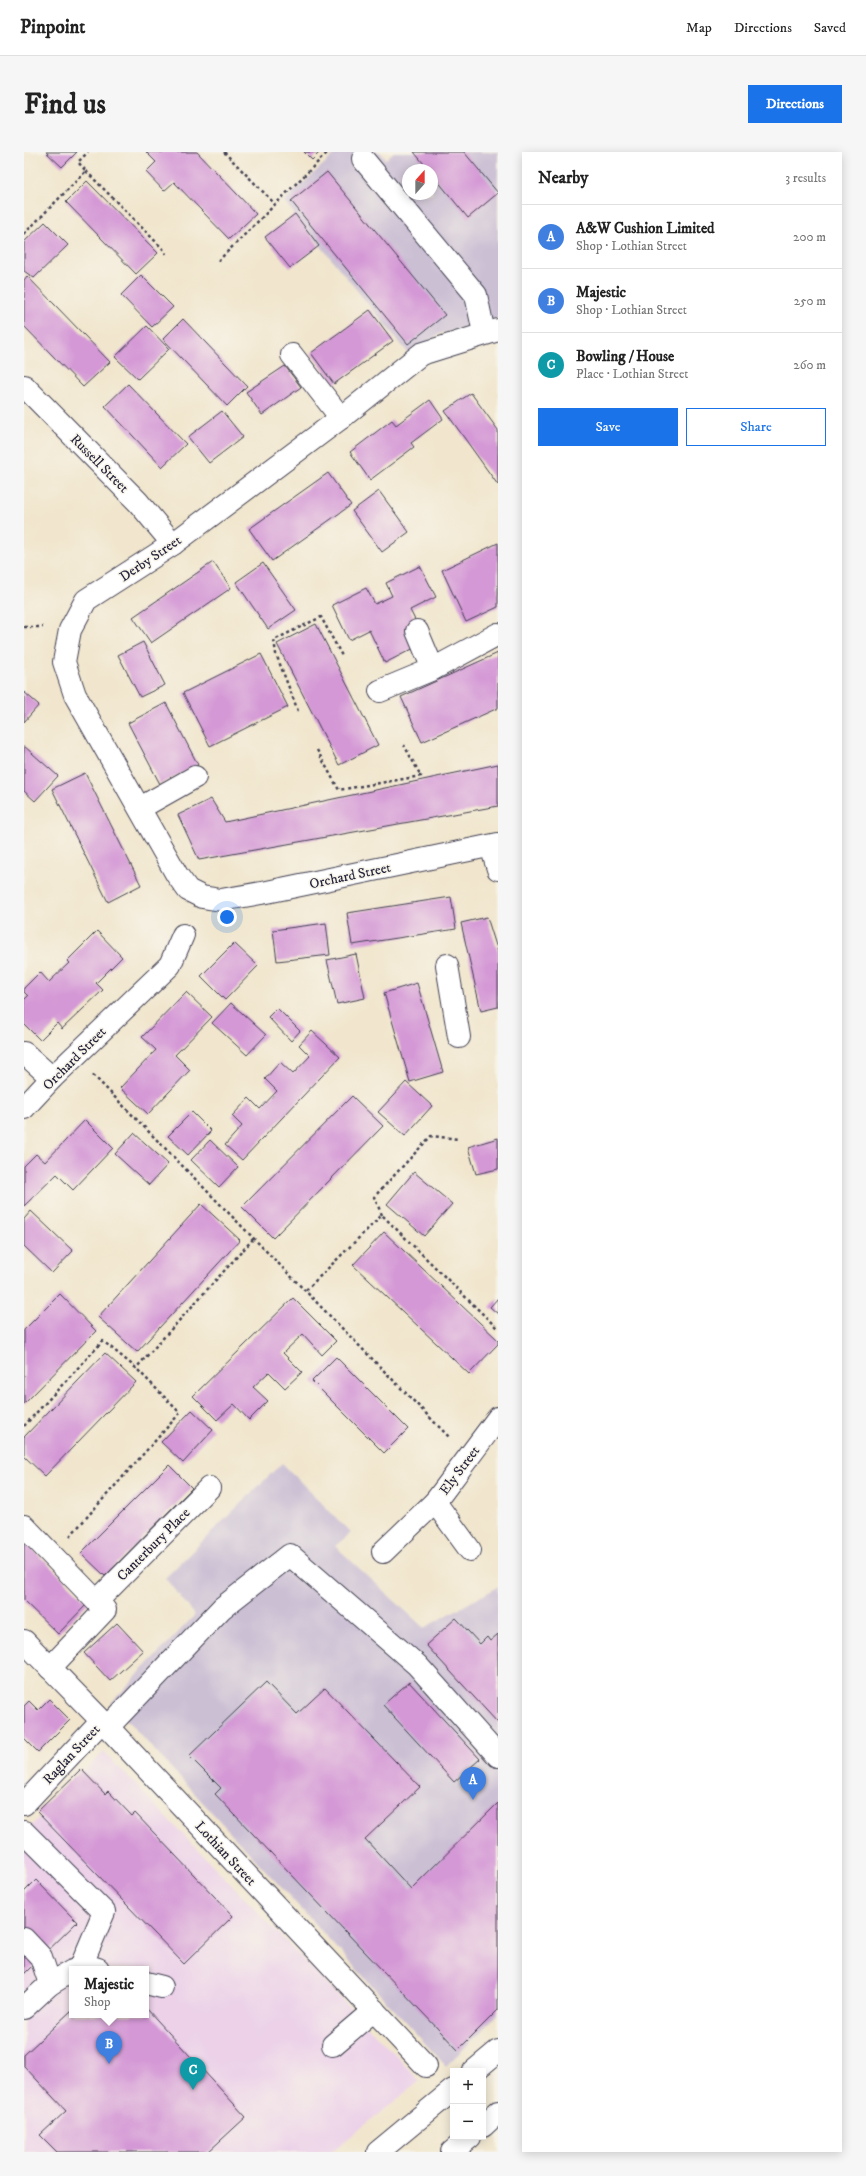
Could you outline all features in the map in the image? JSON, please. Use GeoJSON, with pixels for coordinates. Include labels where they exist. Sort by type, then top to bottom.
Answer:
{"type":"FeatureCollection","features":[{"type":"Feature","properties":{"kind":"street"},"geometry":{"type":"LineString","coordinates":[[363,159],[476,295],[491,331]]}},
{"type":"Feature","properties":{"kind":"street","name":"Derby Street"},"geometry":{"type":"LineString","coordinates":[[202,897],[188,890],[177,875],[74,695],[64,662],[70,630],[86,600],[173,544],[341,418],[421,354],[491,331]]}},
{"type":"Feature","properties":{"kind":"street"},"geometry":{"type":"LineString","coordinates":[[292,355],[341,418]]}},
{"type":"Feature","properties":{"kind":"street","name":"Russell Street"},"geometry":{"type":"LineString","coordinates":[[24,386],[138,502],[173,544]]}},
{"type":"Feature","properties":{"kind":"street"},"geometry":{"type":"LineString","coordinates":[[417,631],[433,669]]}},
{"type":"Feature","properties":{"kind":"street"},"geometry":{"type":"LineString","coordinates":[[380,691],[433,669],[498,634]]}},
{"type":"Feature","properties":{"kind":"street"},"geometry":{"type":"LineString","coordinates":[[140,808],[195,777]]}},
{"type":"Feature","properties":{"kind":"street"},"geometry":{"type":"LineString","coordinates":[[495,845],[498,869]]}},
{"type":"Feature","properties":{"kind":"street","name":"Orchard Street"},"geometry":{"type":"LineString","coordinates":[[202,897],[221,900],[267,892],[495,845]]}},
{"type":"Feature","properties":{"kind":"street","name":"Orchard Street"},"geometry":{"type":"LineString","coordinates":[[24,1108],[52,1078],[170,965],[183,935]]}},
{"type":"Feature","properties":{"kind":"street"},"geometry":{"type":"LineString","coordinates":[[447,965],[459,1037]]}},
{"type":"Feature","properties":{"kind":"street"},"geometry":{"type":"LineString","coordinates":[[24,1053],[52,1078]]}},
{"type":"Feature","properties":{"kind":"street","name":"Ely Street"},"geometry":{"type":"LineString","coordinates":[[383,1552],[435,1502],[498,1418]]}},
{"type":"Feature","properties":{"kind":"street","name":"Canterbury Place"},"geometry":{"type":"LineString","coordinates":[[97,1601],[209,1488]]}},
{"type":"Feature","properties":{"kind":"street","name":"Ely Street"},"geometry":{"type":"LineString","coordinates":[[435,1502],[470,1550]]}},
{"type":"Feature","properties":{"kind":"street"},"geometry":{"type":"LineString","coordinates":[[24,1526],[105,1610],[50,1668]]}},
{"type":"Feature","properties":{"kind":"street","name":"Raglan Street"},"geometry":{"type":"LineString","coordinates":[[24,1804],[222,1608],[290,1555],[417,1665],[498,1756]]}},
{"type":"Feature","properties":{"kind":"street","name":"Lothian Street"},"geometry":{"type":"LineString","coordinates":[[24,1641],[105,1724],[426,2066]]}},
{"type":"Feature","properties":{"kind":"street"},"geometry":{"type":"LineString","coordinates":[[24,1832],[104,1912],[83,1966]]}},
{"type":"Feature","properties":{"kind":"street"},"geometry":{"type":"LineString","coordinates":[[31,1950],[50,1984]]}},
{"type":"Feature","properties":{"kind":"street"},"geometry":{"type":"LineString","coordinates":[[24,2008],[50,1984],[69,1974]]}},
{"type":"Feature","properties":{"kind":"street"},"geometry":{"type":"LineString","coordinates":[[333,2045],[374,2010]]}},
{"type":"Feature","properties":{"kind":"street"},"geometry":{"type":"LineString","coordinates":[[478,2068],[498,2051]]}},
{"type":"Feature","properties":{"kind":"street"},"geometry":{"type":"LineString","coordinates":[[378,2152],[450,2092]]}},
{"type":"Feature","properties":{"kind":"street"},"geometry":{"type":"LineString","coordinates":[[486,2123],[498,2112]]}},
{"type":"Feature","properties":{"kind":"street"},"geometry":{"type":"LineString","coordinates":[[452,2152],[466,2140]]}},
{"type":"Feature","properties":{"kind":"path"},"geometry":{"type":"LineString","coordinates":[[88,152],[78,162],[164,250],[166,254]]}},
{"type":"Feature","properties":{"kind":"path"},"geometry":{"type":"LineString","coordinates":[[224,152],[275,204]]}},
{"type":"Feature","properties":{"kind":"path"},"geometry":{"type":"LineString","coordinates":[[218,261],[328,152]]}},
{"type":"Feature","properties":{"kind":"path"},"geometry":{"type":"LineString","coordinates":[[24,234],[86,171]]}},
{"type":"Feature","properties":{"kind":"path"},"geometry":{"type":"LineString","coordinates":[[298,711],[276,654],[274,640],[321,617],[342,656]]}},
{"type":"Feature","properties":{"kind":"path"},"geometry":{"type":"LineString","coordinates":[[317,750],[339,790],[421,776],[404,745]]}},
{"type":"Feature","properties":{"kind":"path"},"geometry":{"type":"LineString","coordinates":[[75,1056],[469,1457]]}},
{"type":"Feature","properties":{"kind":"path"},"geometry":{"type":"LineString","coordinates":[[459,1139],[431,1136],[374,1197],[382,1215],[498,1329]]}},
{"type":"Feature","properties":{"kind":"path"},"geometry":{"type":"LineString","coordinates":[[306,1290],[382,1215]]}},
{"type":"Feature","properties":{"kind":"path"},"geometry":{"type":"LineString","coordinates":[[136,1368],[254,1238]]}},
{"type":"Feature","properties":{"kind":"path"},"geometry":{"type":"LineString","coordinates":[[24,1426],[103,1341],[136,1368],[180,1413],[52,1555]]}},
{"type":"Feature","properties":{"kind":"shaded area"},"geometry":{"type":"Polygon","coordinates":[[[337,152],[380,152],[386,159],[394,152],[498,152],[498,318],[439,334],[409,354],[284,201],[337,152]]]}},
{"type":"Feature","properties":{"kind":"shaded area"},"geometry":{"type":"Polygon","coordinates":[[[282,1463],[351,1533],[335,1546],[424,1628],[498,1587],[498,2015],[446,2066],[111,1703],[195,1615],[165,1578],[282,1463]]]}},
{"type":"Feature","properties":{"kind":"shaded area"},"geometry":{"type":"Polygon","coordinates":[[[104,1752],[420,2081],[331,2152],[24,2152],[24,1833],[104,1752]]]}},
{"type":"Feature","properties":{"kind":"building"},"geometry":{"type":"Polygon","coordinates":[[[46,152],[77,152],[62,167],[46,152]]]}},
{"type":"Feature","properties":{"kind":"building"},"geometry":{"type":"Polygon","coordinates":[[[146,152],[197,152],[256,214],[229,239],[174,182],[164,191],[146,172],[156,162],[146,152]]]}},
{"type":"Feature","properties":{"kind":"building"},"geometry":{"type":"Polygon","coordinates":[[[304,152],[320,152],[312,160],[304,152]]]}},
{"type":"Feature","properties":{"kind":"building"},"geometry":{"type":"Polygon","coordinates":[[[414,152],[464,152],[498,193],[468,218],[438,181],[438,164],[424,164],[414,152]]]}},
{"type":"Feature","properties":{"kind":"building"},"geometry":{"type":"Polygon","coordinates":[[[327,172],[445,315],[408,344],[291,201],[327,172]]]}},
{"type":"Feature","properties":{"kind":"building"},"geometry":{"type":"Polygon","coordinates":[[[87,181],[158,253],[136,274],[66,202],[87,181]]]}},
{"type":"Feature","properties":{"kind":"building"},"geometry":{"type":"Polygon","coordinates":[[[295,214],[319,246],[290,268],[265,237],[295,214]]]}},
{"type":"Feature","properties":{"kind":"building"},"geometry":{"type":"Polygon","coordinates":[[[45,222],[68,245],[34,278],[24,271],[24,242],[45,222]]]}},
{"type":"Feature","properties":{"kind":"building"},"geometry":{"type":"Polygon","coordinates":[[[141,275],[173,307],[152,327],[121,295],[141,275]]]}},
{"type":"Feature","properties":{"kind":"building"},"geometry":{"type":"Polygon","coordinates":[[[27,276],[110,362],[83,387],[24,326],[24,280],[27,276]]]}},
{"type":"Feature","properties":{"kind":"building"},"geometry":{"type":"Polygon","coordinates":[[[370,310],[393,341],[334,384],[311,353],[370,310]]]}},
{"type":"Feature","properties":{"kind":"building"},"geometry":{"type":"Polygon","coordinates":[[[183,319],[247,386],[227,406],[163,339],[183,319]]]}},
{"type":"Feature","properties":{"kind":"building"},"geometry":{"type":"Polygon","coordinates":[[[147,326],[169,349],[138,379],[115,357],[147,326]]]}},
{"type":"Feature","properties":{"kind":"building"},"geometry":{"type":"Polygon","coordinates":[[[285,366],[301,387],[262,415],[246,392],[285,366]]]}},
{"type":"Feature","properties":{"kind":"building"},"geometry":{"type":"Polygon","coordinates":[[[128,384],[186,444],[162,467],[105,406],[128,384]]]}},
{"type":"Feature","properties":{"kind":"building"},"geometry":{"type":"Polygon","coordinates":[[[471,393],[498,430],[498,485],[445,411],[471,393]]]}},
{"type":"Feature","properties":{"kind":"building"},"geometry":{"type":"Polygon","coordinates":[[[430,400],[443,419],[411,443],[414,447],[370,480],[350,452],[392,420],[396,425],[430,400]]]}},
{"type":"Feature","properties":{"kind":"building"},"geometry":{"type":"Polygon","coordinates":[[[222,411],[243,437],[209,463],[188,437],[222,411]]]}},
{"type":"Feature","properties":{"kind":"building"},"geometry":{"type":"Polygon","coordinates":[[[328,473],[351,505],[272,561],[249,529],[328,473]]]}},
{"type":"Feature","properties":{"kind":"building"},"geometry":{"type":"Polygon","coordinates":[[[379,491],[409,532],[382,552],[352,511],[379,491]]]}},
{"type":"Feature","properties":{"kind":"building"},"geometry":{"type":"Polygon","coordinates":[[[498,543],[498,607],[466,622],[442,570],[498,543]]]}},
{"type":"Feature","properties":{"kind":"building"},"geometry":{"type":"Polygon","coordinates":[[[213,562],[231,588],[151,643],[133,617],[213,562]]]}},
{"type":"Feature","properties":{"kind":"building"},"geometry":{"type":"Polygon","coordinates":[[[263,563],[296,610],[268,629],[236,582],[263,563]]]}},
{"type":"Feature","properties":{"kind":"building"},"geometry":{"type":"Polygon","coordinates":[[[420,566],[436,597],[410,610],[426,642],[385,663],[369,630],[349,640],[332,605],[366,588],[375,604],[392,596],[386,583],[420,566]]]}},
{"type":"Feature","properties":{"kind":"building"},"geometry":{"type":"Polygon","coordinates":[[[316,624],[378,745],[339,765],[277,644],[316,624]]]}},
{"type":"Feature","properties":{"kind":"building"},"geometry":{"type":"Polygon","coordinates":[[[143,642],[165,685],[140,697],[118,655],[143,642]]]}},
{"type":"Feature","properties":{"kind":"building"},"geometry":{"type":"Polygon","coordinates":[[[498,653],[498,708],[422,742],[401,697],[498,653]]]}},
{"type":"Feature","properties":{"kind":"building"},"geometry":{"type":"Polygon","coordinates":[[[261,654],[288,707],[210,746],[183,693],[261,654]]]}},
{"type":"Feature","properties":{"kind":"building"},"geometry":{"type":"Polygon","coordinates":[[[24,692],[39,705],[24,722],[24,692]]]}},
{"type":"Feature","properties":{"kind":"building"},"geometry":{"type":"Polygon","coordinates":[[[166,703],[198,765],[160,784],[128,723],[166,703]]]}},
{"type":"Feature","properties":{"kind":"building"},"geometry":{"type":"Polygon","coordinates":[[[24,746],[58,776],[35,801],[24,791],[24,746]]]}},
{"type":"Feature","properties":{"kind":"building"},"geometry":{"type":"Polygon","coordinates":[[[498,764],[498,806],[199,860],[178,815],[211,799],[225,822],[498,764]]]}},
{"type":"Feature","properties":{"kind":"building"},"geometry":{"type":"Polygon","coordinates":[[[85,773],[141,885],[108,902],[52,789],[85,773]]]}},
{"type":"Feature","properties":{"kind":"building"},"geometry":{"type":"Polygon","coordinates":[[[451,897],[456,929],[352,945],[347,913],[451,897]]]}},
{"type":"Feature","properties":{"kind":"building"},"geometry":{"type":"Polygon","coordinates":[[[487,917],[498,952],[498,1007],[481,1011],[461,923],[487,917]]]}},
{"type":"Feature","properties":{"kind":"building"},"geometry":{"type":"Polygon","coordinates":[[[326,923],[330,955],[277,961],[273,930],[326,923]]]}},
{"type":"Feature","properties":{"kind":"building"},"geometry":{"type":"Polygon","coordinates":[[[97,931],[122,957],[96,983],[103,990],[62,1029],[57,1023],[40,1040],[24,1024],[24,1000],[28,996],[24,992],[24,988],[40,972],[49,982],[69,963],[67,961],[97,931]]]}},
{"type":"Feature","properties":{"kind":"building"},"geometry":{"type":"Polygon","coordinates":[[[234,943],[258,966],[225,1000],[201,976],[234,943]]]}},
{"type":"Feature","properties":{"kind":"building"},"geometry":{"type":"Polygon","coordinates":[[[356,954],[365,998],[337,1004],[327,960],[356,954]]]}},
{"type":"Feature","properties":{"kind":"building"},"geometry":{"type":"Polygon","coordinates":[[[417,983],[443,1072],[410,1082],[384,993],[417,983]]]}},
{"type":"Feature","properties":{"kind":"building"},"geometry":{"type":"Polygon","coordinates":[[[186,992],[212,1017],[175,1055],[190,1070],[148,1114],[120,1088],[156,1050],[142,1037],[186,992]]]}},
{"type":"Feature","properties":{"kind":"building"},"geometry":{"type":"Polygon","coordinates":[[[231,1003],[266,1035],[247,1055],[212,1023],[231,1003]]]}},
{"type":"Feature","properties":{"kind":"building"},"geometry":{"type":"Polygon","coordinates":[[[277,1008],[300,1031],[291,1041],[268,1017],[277,1008]]]}},
{"type":"Feature","properties":{"kind":"building"},"geometry":{"type":"Polygon","coordinates":[[[312,1031],[340,1057],[242,1160],[225,1145],[242,1126],[232,1116],[249,1098],[260,1109],[277,1091],[265,1079],[280,1062],[293,1074],[310,1056],[299,1045],[312,1031]]]}},
{"type":"Feature","properties":{"kind":"building"},"geometry":{"type":"Polygon","coordinates":[[[406,1082],[432,1106],[405,1136],[378,1112],[406,1082]]]}},
{"type":"Feature","properties":{"kind":"building"},"geometry":{"type":"Polygon","coordinates":[[[352,1096],[383,1126],[273,1238],[242,1207],[352,1096]]]}},
{"type":"Feature","properties":{"kind":"building"},"geometry":{"type":"Polygon","coordinates":[[[192,1112],[211,1131],[188,1155],[168,1136],[192,1112]]]}},
{"type":"Feature","properties":{"kind":"building"},"geometry":{"type":"Polygon","coordinates":[[[85,1120],[113,1148],[73,1190],[57,1174],[24,1206],[24,1166],[36,1154],[45,1162],[85,1120]]]}},
{"type":"Feature","properties":{"kind":"building"},"geometry":{"type":"Polygon","coordinates":[[[134,1133],[168,1164],[149,1185],[115,1154],[134,1133]]]}},
{"type":"Feature","properties":{"kind":"building"},"geometry":{"type":"Polygon","coordinates":[[[498,1138],[498,1169],[476,1174],[468,1147],[498,1138]]]}},
{"type":"Feature","properties":{"kind":"building"},"geometry":{"type":"Polygon","coordinates":[[[210,1140],[238,1167],[219,1187],[191,1160],[210,1140]]]}},
{"type":"Feature","properties":{"kind":"building"},"geometry":{"type":"Polygon","coordinates":[[[414,1172],[452,1204],[424,1236],[387,1204],[414,1172]]]}},
{"type":"Feature","properties":{"kind":"building"},"geometry":{"type":"Polygon","coordinates":[[[201,1204],[240,1240],[137,1352],[98,1317],[201,1204]]]}},
{"type":"Feature","properties":{"kind":"building"},"geometry":{"type":"Polygon","coordinates":[[[31,1211],[73,1251],[52,1273],[24,1246],[24,1219],[31,1211]]]}},
{"type":"Feature","properties":{"kind":"building"},"geometry":{"type":"Polygon","coordinates":[[[384,1232],[498,1340],[498,1344],[469,1374],[353,1265],[384,1232]]]}},
{"type":"Feature","properties":{"kind":"building"},"geometry":{"type":"Polygon","coordinates":[[[60,1294],[96,1331],[24,1404],[24,1330],[60,1294]]]}},
{"type":"Feature","properties":{"kind":"building"},"geometry":{"type":"Polygon","coordinates":[[[293,1298],[336,1341],[322,1355],[303,1334],[283,1353],[302,1372],[285,1388],[269,1372],[253,1387],[268,1401],[249,1420],[234,1404],[217,1420],[193,1396],[293,1298]]]}},
{"type":"Feature","properties":{"kind":"building"},"geometry":{"type":"Polygon","coordinates":[[[498,1298],[498,1314],[490,1307],[498,1298]]]}},
{"type":"Feature","properties":{"kind":"building"},"geometry":{"type":"Polygon","coordinates":[[[105,1353],[136,1382],[45,1476],[24,1456],[24,1437],[105,1353]]]}},
{"type":"Feature","properties":{"kind":"building"},"geometry":{"type":"Polygon","coordinates":[[[336,1357],[408,1429],[384,1453],[312,1381],[336,1357]]]}},
{"type":"Feature","properties":{"kind":"building"},"geometry":{"type":"Polygon","coordinates":[[[192,1410],[213,1430],[183,1463],[161,1442],[192,1410]]]}},
{"type":"Feature","properties":{"kind":"building"},"geometry":{"type":"Polygon","coordinates":[[[169,1465],[192,1488],[105,1576],[81,1553],[169,1465]]]}},
{"type":"Feature","properties":{"kind":"building"},"geometry":{"type":"Polygon","coordinates":[[[24,1541],[88,1603],[58,1634],[24,1601],[24,1541]]]}},
{"type":"Feature","properties":{"kind":"building"},"geometry":{"type":"Polygon","coordinates":[[[456,1618],[480,1644],[487,1637],[490,1641],[498,1634],[498,1723],[426,1645],[456,1618]]]}},
{"type":"Feature","properties":{"kind":"building"},"geometry":{"type":"Polygon","coordinates":[[[117,1623],[143,1651],[110,1681],[84,1653],[117,1623]]]}},
{"type":"Feature","properties":{"kind":"building"},"geometry":{"type":"Polygon","coordinates":[[[266,1682],[297,1714],[325,1688],[420,1787],[365,1839],[411,1889],[498,1803],[498,2010],[458,2050],[215,1794],[221,1788],[189,1756],[266,1682]]]}},
{"type":"Feature","properties":{"kind":"building"},"geometry":{"type":"Polygon","coordinates":[[[409,1682],[480,1759],[454,1782],[383,1705],[409,1682]]]}},
{"type":"Feature","properties":{"kind":"building"},"geometry":{"type":"Polygon","coordinates":[[[49,1699],[70,1720],[38,1752],[24,1738],[24,1706],[29,1701],[38,1710],[49,1699]]]}},
{"type":"Feature","properties":{"kind":"building"},"geometry":{"type":"Polygon","coordinates":[[[81,1769],[105,1794],[108,1791],[132,1816],[135,1813],[233,1916],[184,1964],[37,1812],[81,1769]]]}},
{"type":"Feature","properties":{"kind":"building"},"geometry":{"type":"Polygon","coordinates":[[[36,1880],[77,1922],[24,1974],[24,1892],[36,1880]]]}},
{"type":"Feature","properties":{"kind":"building"},"geometry":{"type":"Polygon","coordinates":[[[149,2011],[246,2117],[208,2152],[57,2152],[40,2135],[66,2111],[24,2066],[24,2055],[69,2013],[69,2018],[149,2018],[149,2011]]]}},
{"type":"Feature","properties":{"kind":"place","name":"A&W Cushion Limited"},"geometry":{"type":"Point","coordinates":[473,1800]}},
{"type":"Feature","properties":{"kind":"place","name":"Majestic"},"geometry":{"type":"Point","coordinates":[109,2064]}},
{"type":"Feature","properties":{"kind":"place","name":"Bowling / House"},"geometry":{"type":"Point","coordinates":[193,2090]}}]}
